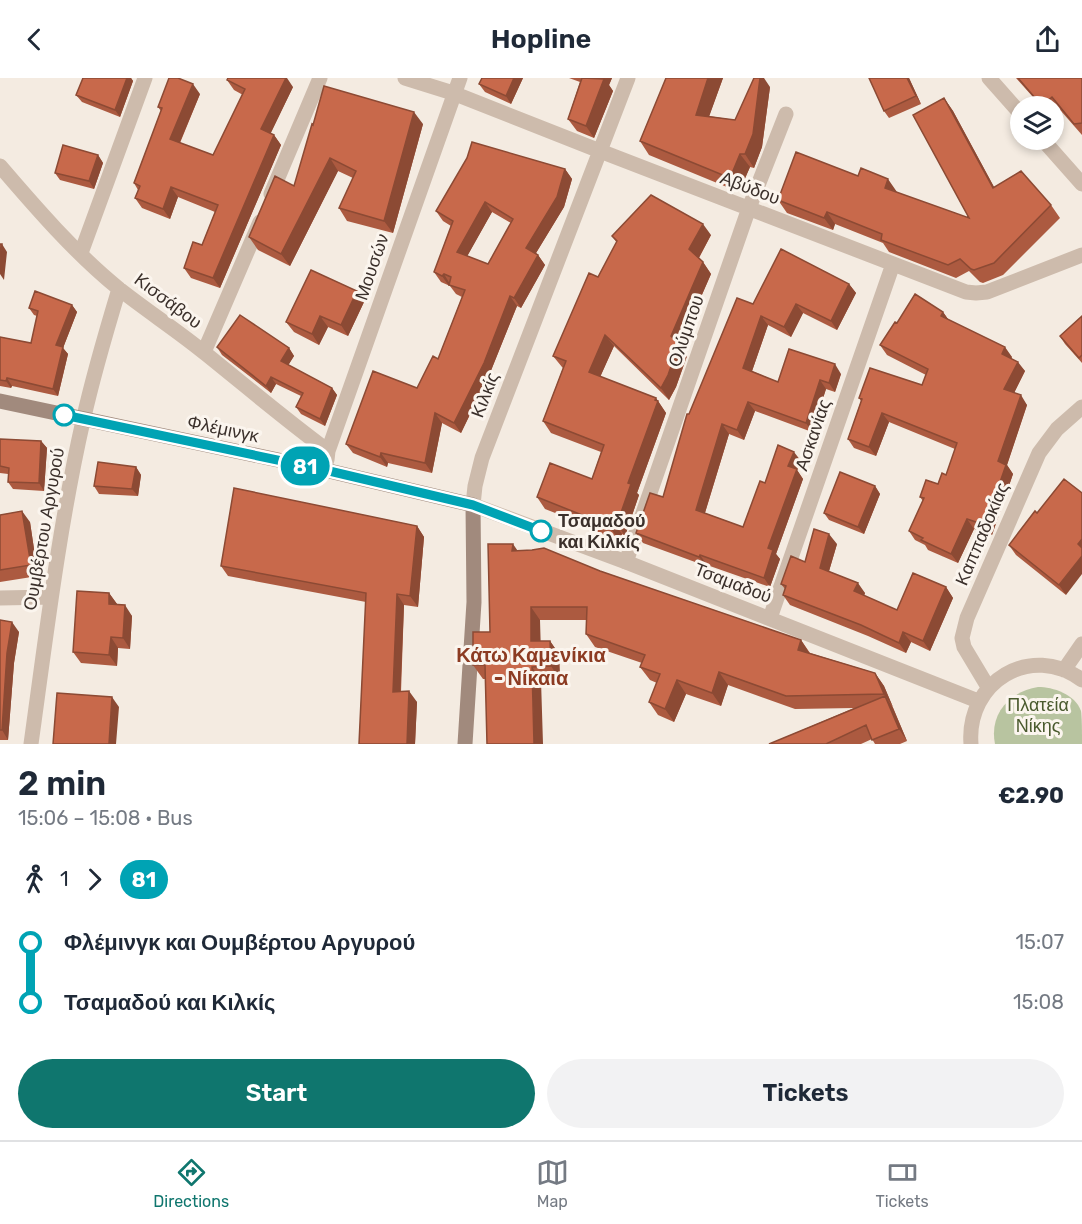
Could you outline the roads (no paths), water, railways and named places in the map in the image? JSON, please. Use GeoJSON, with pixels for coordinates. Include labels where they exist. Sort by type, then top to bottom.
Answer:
{"type":"FeatureCollection","features":[{"type":"Feature","properties":{"kind":"main road","name":"Φλέμινγκ"},"geometry":{"type":"LineString","coordinates":[[0,401],[325,470],[473,505]]}},
{"type":"Feature","properties":{"kind":"main road","name":"Κιλκίς"},"geometry":{"type":"LineString","coordinates":[[465,744],[474,602],[473,505]]}},
{"type":"Feature","properties":{"kind":"street"},"geometry":{"type":"LineString","coordinates":[[81,254],[145,78]]}},
{"type":"Feature","properties":{"kind":"street"},"geometry":{"type":"LineString","coordinates":[[204,352],[320,78]]}},
{"type":"Feature","properties":{"kind":"street","name":"Αβύδου"},"geometry":{"type":"LineString","coordinates":[[405,78],[453,93],[956,289],[976,293],[987,292],[1082,255]]}},
{"type":"Feature","properties":{"kind":"street","name":"Μουσών"},"geometry":{"type":"LineString","coordinates":[[325,470],[328,451],[460,78]]}},
{"type":"Feature","properties":{"kind":"street","name":"Κιλκίς"},"geometry":{"type":"LineString","coordinates":[[473,505],[482,458],[628,78]]}},
{"type":"Feature","properties":{"kind":"street"},"geometry":{"type":"LineString","coordinates":[[989,78],[1010,102]]}},
{"type":"Feature","properties":{"kind":"street","name":"Ολύμπου"},"geometry":{"type":"LineString","coordinates":[[626,562],[749,208],[786,114]]}},
{"type":"Feature","properties":{"kind":"street"},"geometry":{"type":"LineString","coordinates":[[1052,150],[1082,184]]}},
{"type":"Feature","properties":{"kind":"street","name":"Κισσάβου"},"geometry":{"type":"LineString","coordinates":[[0,166],[46,218],[119,289],[204,352],[287,421],[328,451]]}},
{"type":"Feature","properties":{"kind":"street","name":"Ασκανίας"},"geometry":{"type":"LineString","coordinates":[[770,618],[893,264]]}},
{"type":"Feature","properties":{"kind":"street","name":"Ουμβέρτου Αργυρού"},"geometry":{"type":"LineString","coordinates":[[31,744],[51,597],[68,500],[84,420],[119,289]]}},
{"type":"Feature","properties":{"kind":"street","name":"Καππαδοκίας"},"geometry":{"type":"LineString","coordinates":[[988,687],[964,647],[962,638],[967,618],[1038,453],[1057,429],[1082,407]]}},
{"type":"Feature","properties":{"kind":"street","name":"Τσαμαδού"},"geometry":{"type":"LineString","coordinates":[[473,505],[626,562],[978,701]]}},
{"type":"Feature","properties":{"kind":"street"},"geometry":{"type":"LineString","coordinates":[[0,598],[51,597]]}},
{"type":"Feature","properties":{"kind":"street"},"geometry":{"type":"LineString","coordinates":[[1064,670],[1082,644]]}},
{"type":"Feature","properties":{"kind":"street"},"geometry":{"type":"LineString","coordinates":[[971,744],[972,719],[978,701],[988,687],[1008,672],[1024,667],[1048,666],[1064,670],[1082,680]]}},
{"type":"Feature","properties":{"kind":"place","name":"Τσαμαδού και Κιλκίς"},"geometry":{"type":"Point","coordinates":[541,531]}},
{"type":"Feature","properties":{"kind":"district","name":"Κάτω Καμενίκια - Νίκαια"},"geometry":{"type":"Point","coordinates":[531,666]}},
{"type":"Feature","properties":{"kind":"park label","name":"Πλατεία Νίκης"},"geometry":{"type":"Point","coordinates":[1038,715]}}]}
